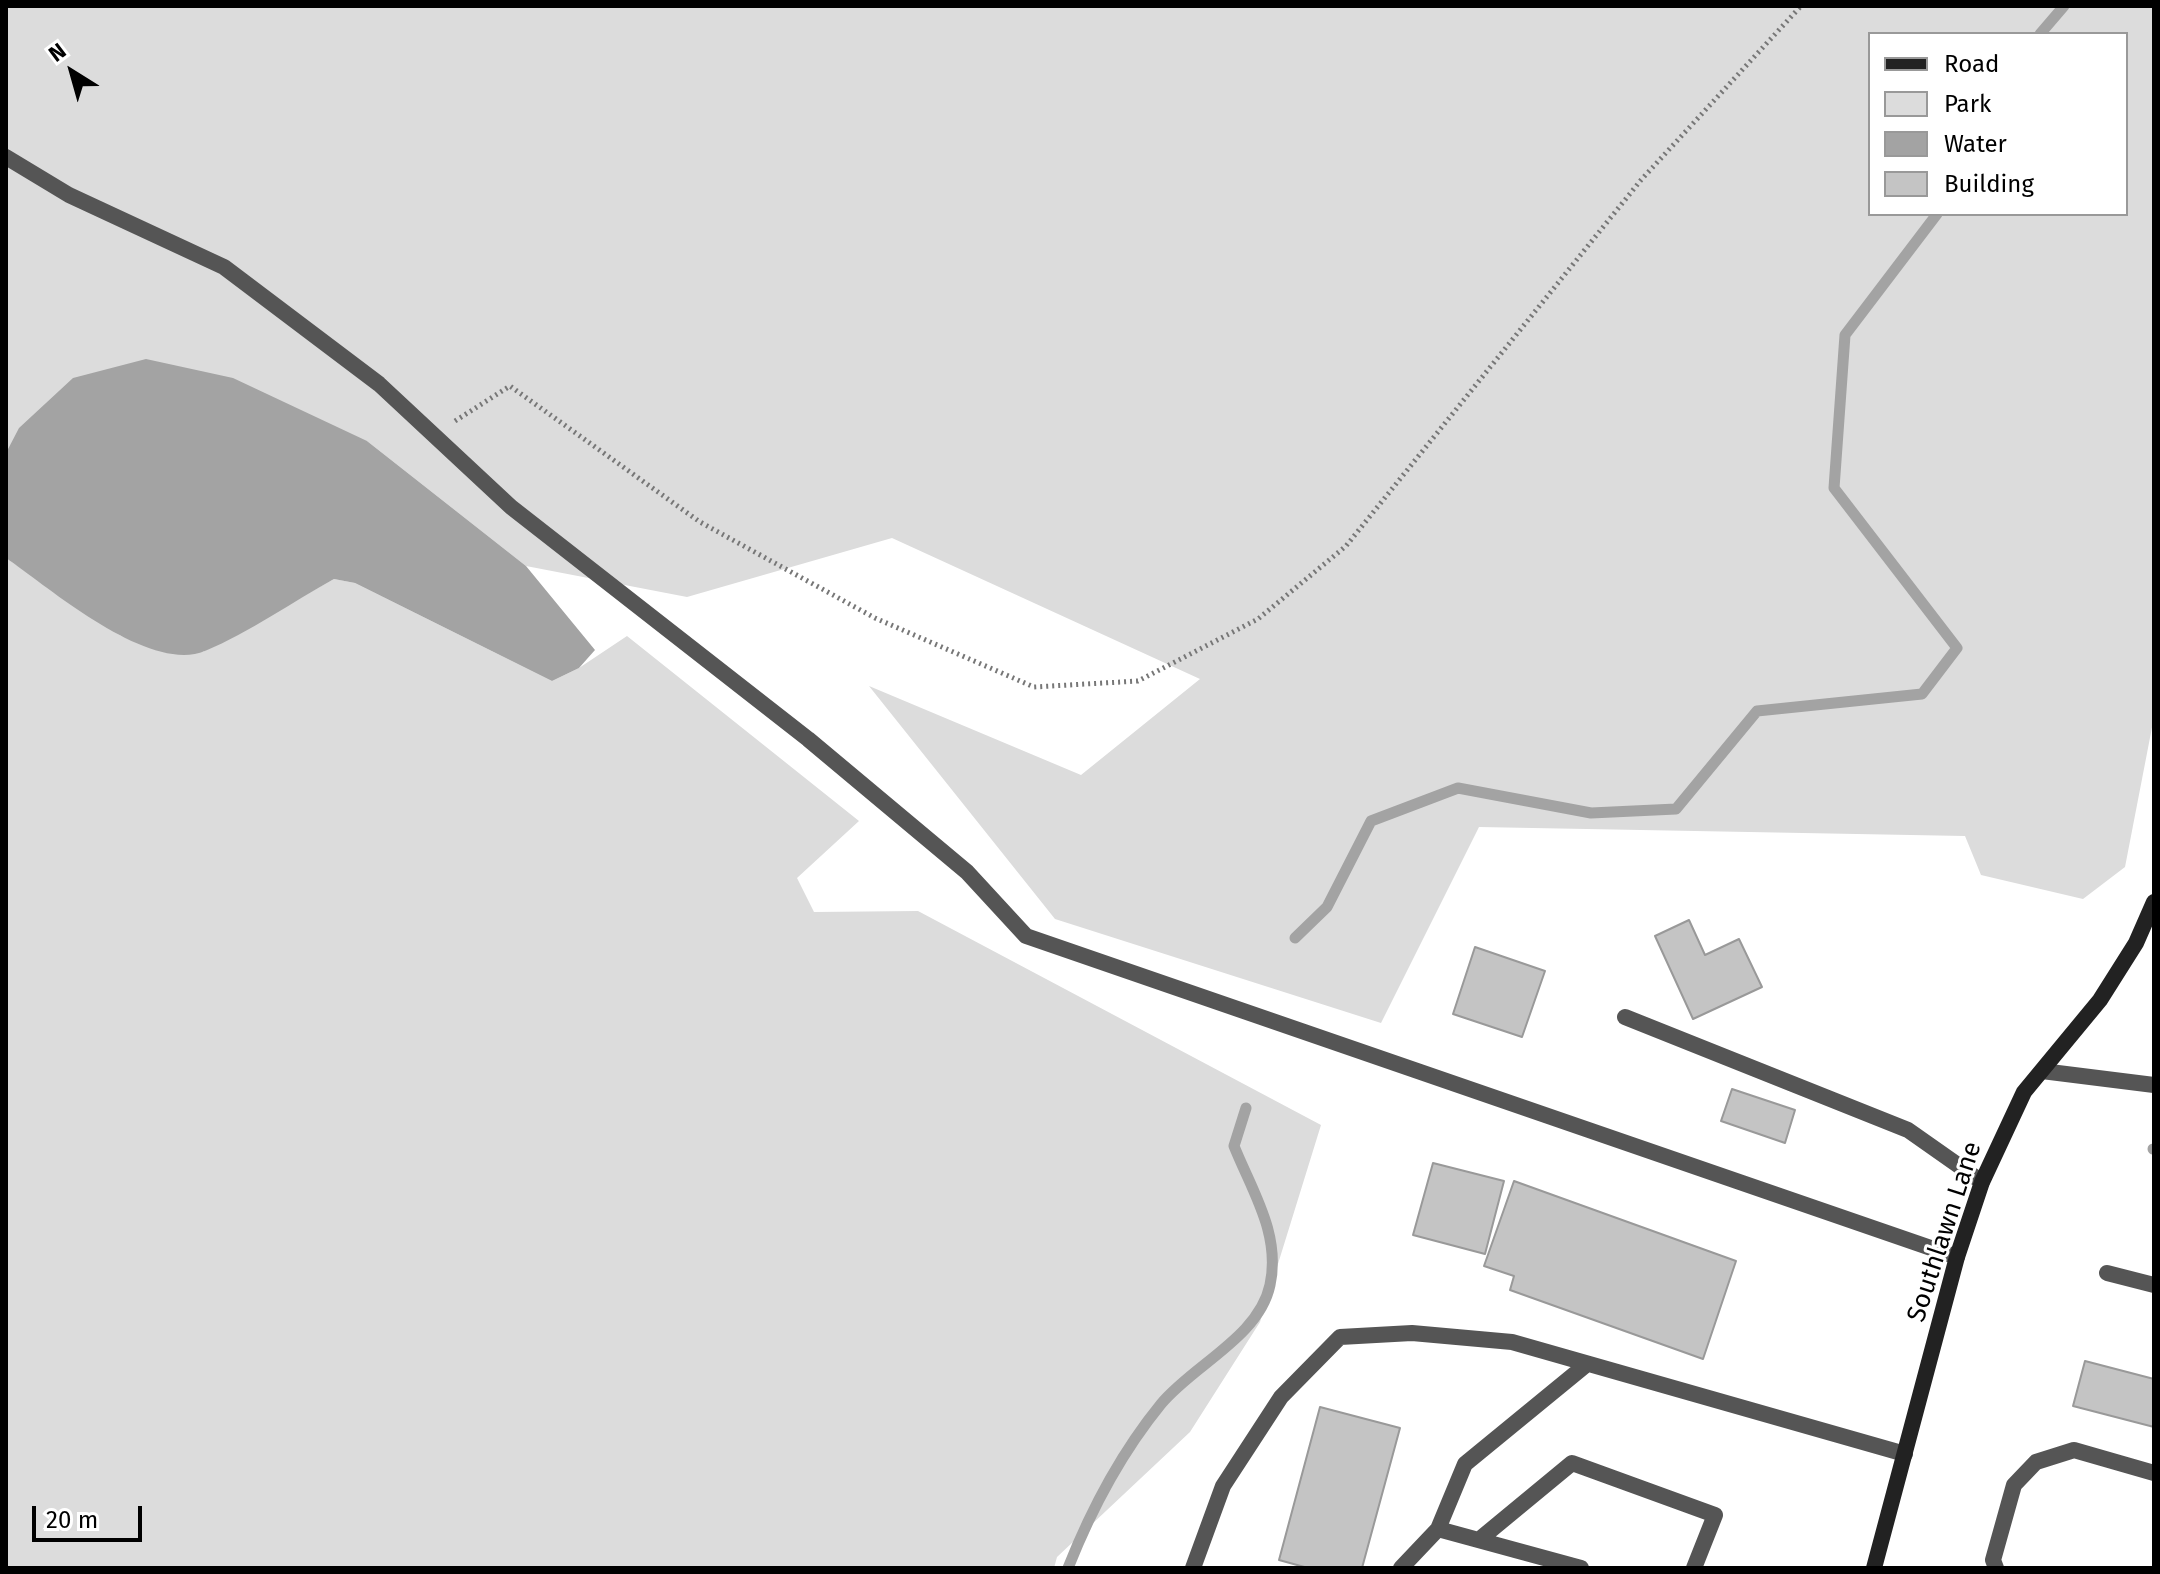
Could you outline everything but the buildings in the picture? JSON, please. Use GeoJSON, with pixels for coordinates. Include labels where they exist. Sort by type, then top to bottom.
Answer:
{"type":"FeatureCollection","features":[{"type":"Feature","properties":{"kind":"street","name":"Southlawn Lane"},"geometry":{"type":"LineString","coordinates":[[1874,1568],[1957,1257],[1982,1182],[2024,1092],[2119,971],[2154,902]]}},
{"type":"Feature","properties":{"kind":"lane"},"geometry":{"type":"LineString","coordinates":[[6,157],[69,195],[224,267],[379,384],[511,507],[808,739],[967,872],[1026,936],[1957,1257]]}},
{"type":"Feature","properties":{"kind":"lane"},"geometry":{"type":"LineString","coordinates":[[1625,1017],[1908,1130],[1982,1182]]}},
{"type":"Feature","properties":{"kind":"lane"},"geometry":{"type":"LineString","coordinates":[[2042,1071],[2154,1085]]}},
{"type":"Feature","properties":{"kind":"lane"},"geometry":{"type":"LineString","coordinates":[[2107,1273],[2154,1285]]}},
{"type":"Feature","properties":{"kind":"lane"},"geometry":{"type":"LineString","coordinates":[[1193,1568],[1223,1486],[1281,1397],[1340,1337],[1412,1333],[1512,1342],[1905,1454]]}},
{"type":"Feature","properties":{"kind":"lane"},"geometry":{"type":"LineString","coordinates":[[1401,1568],[1438,1529],[1465,1464],[1587,1364]]}},
{"type":"Feature","properties":{"kind":"lane"},"geometry":{"type":"LineString","coordinates":[[1996,1568],[1993,1560],[2014,1485],[2036,1462],[2074,1450],[2154,1473]]}},
{"type":"Feature","properties":{"kind":"lane"},"geometry":{"type":"LineString","coordinates":[[1480,1539],[1572,1463],[1715,1515],[1694,1568]]}},
{"type":"Feature","properties":{"kind":"lane"},"geometry":{"type":"LineString","coordinates":[[1438,1529],[1581,1568]]}},
{"type":"Feature","properties":{"kind":"path"},"geometry":{"type":"LineString","coordinates":[[434,435],[510,386],[700,522],[875,618],[1034,687],[1138,681],[1258,619],[1346,546],[1641,180],[1801,6]]}},
{"type":"Feature","properties":{"kind":"green space"},"geometry":{"type":"Polygon","coordinates":[[[6,6],[2154,6],[2154,717],[2125,867],[2083,899],[1981,875],[1965,836],[1479,827],[1381,1023],[1055,919],[869,686],[1081,775],[1200,679],[892,538],[687,597],[526,566],[367,441],[6,453],[6,6]]]}},
{"type":"Feature","properties":{"kind":"green space"},"geometry":{"type":"Polygon","coordinates":[[[6,558],[121,636],[203,652],[334,579],[355,583],[552,681],[579,668],[627,636],[859,821],[797,878],[814,912],[918,911],[1321,1125],[1260,1322],[1190,1432],[1057,1557],[1054,1568],[6,1568],[6,558]]]}},
{"type":"Feature","properties":{"kind":"water"},"geometry":{"type":"Polygon","coordinates":[[[146,359],[233,378],[367,441],[526,566],[595,650],[579,668],[552,681],[355,583],[334,579],[255,626],[205,651],[182,655],[157,651],[101,625],[6,558],[6,453],[19,428],[73,378],[146,359]]]}},
{"type":"Feature","properties":{"kind":"waterway"},"geometry":{"type":"LineString","coordinates":[[2042,32],[2064,6]]}},
{"type":"Feature","properties":{"kind":"waterway"},"geometry":{"type":"LineString","coordinates":[[1295,938],[1327,907],[1371,821],[1458,788],[1591,813],[1676,809],[1757,711],[1922,694],[1957,648],[1834,488],[1845,335],[1935,216]]}},
{"type":"Feature","properties":{"kind":"waterway"},"geometry":{"type":"LineString","coordinates":[[1068,1568],[1108,1483],[1146,1423],[1174,1390],[1253,1320],[1270,1285],[1272,1248],[1268,1230],[1234,1146],[1246,1108]]}}]}
